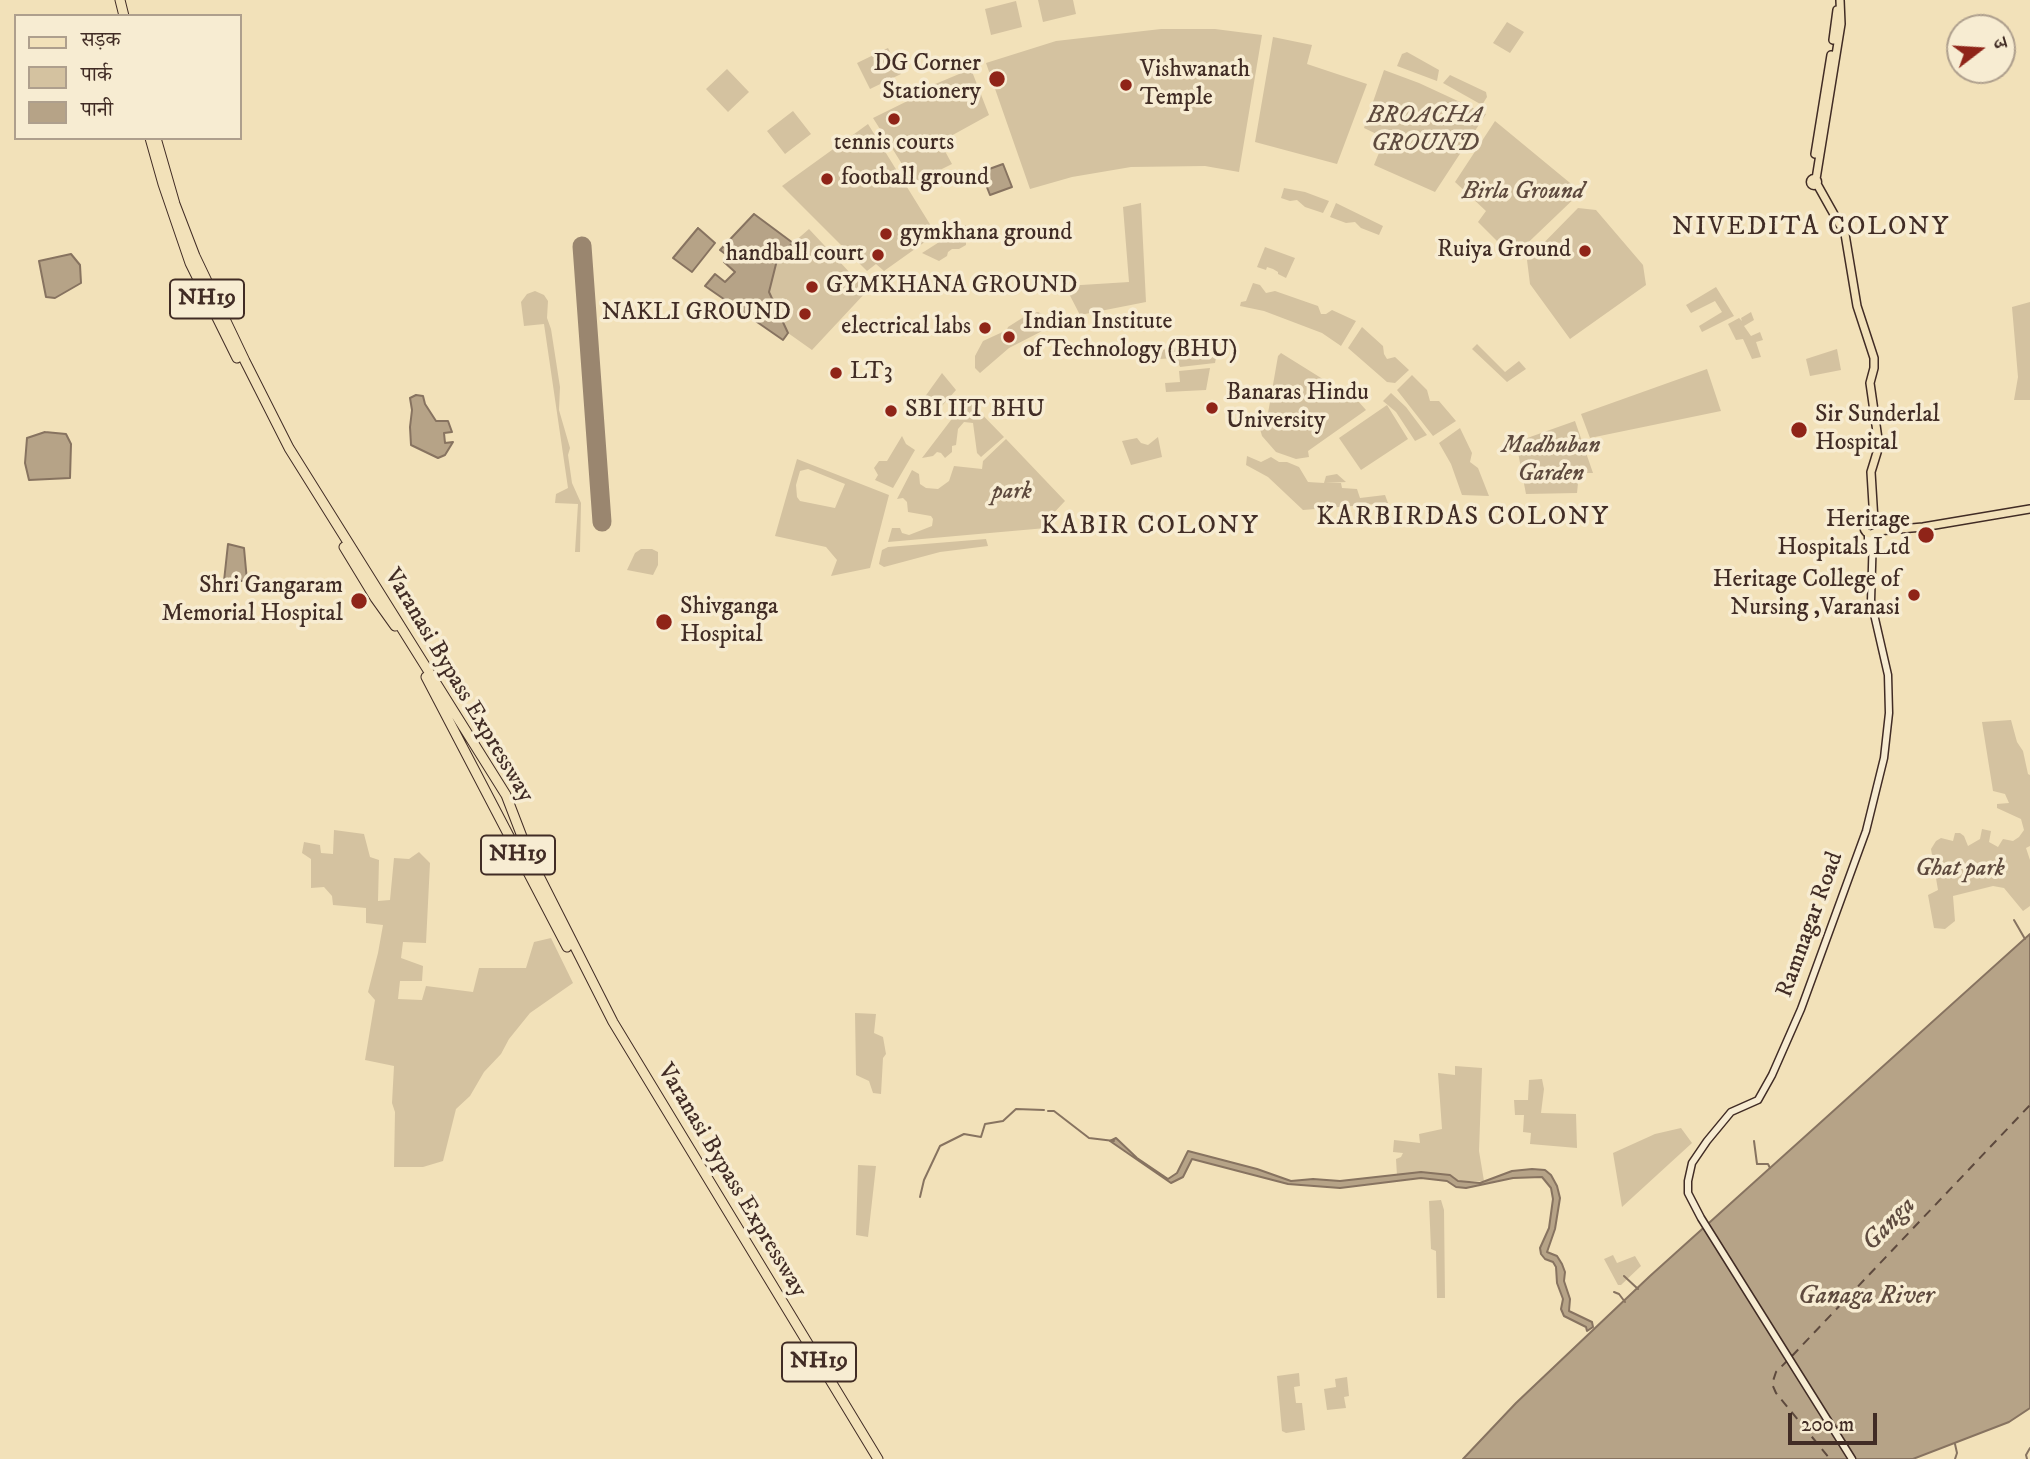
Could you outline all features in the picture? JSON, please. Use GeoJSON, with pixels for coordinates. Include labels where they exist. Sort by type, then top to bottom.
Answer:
{"type":"FeatureCollection","features":[{"type":"Feature","properties":{"kind":"highway","name":"Varanasi Bypass Expressway"},"geometry":{"type":"LineString","coordinates":[[151,140],[190,263],[226,338],[375,598],[426,677],[531,882],[610,1024],[749,1253]]}},
{"type":"Feature","properties":{"kind":"highway","name":"Varanasi Bypass Expressway"},"geometry":{"type":"LineString","coordinates":[[157,140],[175,204],[195,256],[289,452],[368,567],[506,795],[531,860],[613,1022],[757,1267],[876,1459]]}},
{"type":"Feature","properties":{"kind":"main road"},"geometry":{"type":"LineString","coordinates":[[1838,0],[1841,24],[1815,182],[1843,238],[1856,315],[1871,359],[1866,380],[1874,431],[1874,446],[1868,471],[1873,527],[1933,523],[2030,507]]}},
{"type":"Feature","properties":{"kind":"main road","name":"Ramnagar Road"},"geometry":{"type":"LineString","coordinates":[[1852,1459],[1696,1211],[1688,1193],[1688,1181],[1692,1163],[1731,1112],[1758,1100],[1801,1009],[1866,831],[1884,758],[1888,724],[1887,686],[1871,601],[1873,527]]}},
{"type":"Feature","properties":{"kind":"green space"},"geometry":{"type":"Polygon","coordinates":[[[1038,0],[1073,0],[1076,14],[1043,22],[1038,0]]]}},
{"type":"Feature","properties":{"kind":"green space"},"geometry":{"type":"Polygon","coordinates":[[[1016,1],[1022,27],[991,35],[985,9],[1016,1]]]}},
{"type":"Feature","properties":{"kind":"green space"},"geometry":{"type":"Polygon","coordinates":[[[1507,22],[1524,32],[1510,53],[1493,43],[1507,22]]]}},
{"type":"Feature","properties":{"kind":"green space"},"geometry":{"type":"Polygon","coordinates":[[[1161,29],[1215,29],[1262,35],[1239,172],[1205,166],[1131,167],[1072,177],[1030,189],[986,63],[1056,41],[1161,29]]]}},
{"type":"Feature","properties":{"kind":"green space"},"geometry":{"type":"Polygon","coordinates":[[[1273,37],[1312,45],[1307,64],[1367,84],[1337,164],[1255,142],[1273,37]]]}},
{"type":"Feature","properties":{"kind":"green space"},"geometry":{"type":"Polygon","coordinates":[[[888,48],[901,74],[870,89],[857,63],[888,48]]]}},
{"type":"Feature","properties":{"kind":"green space"},"geometry":{"type":"Polygon","coordinates":[[[1407,52],[1439,70],[1437,81],[1397,66],[1402,54],[1407,52]]]}},
{"type":"Feature","properties":{"kind":"green space"},"geometry":{"type":"Polygon","coordinates":[[[727,69],[749,92],[728,112],[706,89],[727,69]]]}},
{"type":"Feature","properties":{"kind":"green space"},"geometry":{"type":"Polygon","coordinates":[[[971,69],[989,115],[940,142],[952,164],[914,183],[873,118],[942,84],[922,92],[921,90],[971,69]]]}},
{"type":"Feature","properties":{"kind":"green space","name":"BROACHA GROUND"},"geometry":{"type":"Polygon","coordinates":[[[1384,70],[1486,114],[1435,192],[1374,165],[1385,138],[1364,128],[1384,70]]]}},
{"type":"Feature","properties":{"kind":"green space"},"geometry":{"type":"Polygon","coordinates":[[[1450,75],[1486,92],[1487,97],[1482,105],[1443,83],[1450,75]]]}},
{"type":"Feature","properties":{"kind":"green space"},"geometry":{"type":"Polygon","coordinates":[[[793,111],[811,134],[785,154],[767,131],[793,111]]]}},
{"type":"Feature","properties":{"kind":"green space","name":"Birla Ground"},"geometry":{"type":"Polygon","coordinates":[[[1495,121],[1581,192],[1513,257],[1478,222],[1486,211],[1455,182],[1495,121]]]}},
{"type":"Feature","properties":{"kind":"green space"},"geometry":{"type":"Polygon","coordinates":[[[868,124],[936,234],[884,271],[876,264],[867,271],[782,186],[868,124]]]}},
{"type":"Feature","properties":{"kind":"green space"},"geometry":{"type":"Polygon","coordinates":[[[1284,188],[1329,201],[1323,213],[1305,207],[1297,200],[1281,198],[1284,188]]]}},
{"type":"Feature","properties":{"kind":"green space"},"geometry":{"type":"Polygon","coordinates":[[[1141,203],[1146,302],[1080,315],[1065,286],[1129,282],[1123,207],[1141,203]]]}},
{"type":"Feature","properties":{"kind":"green space"},"geometry":{"type":"Polygon","coordinates":[[[1336,203],[1383,226],[1379,235],[1361,228],[1355,222],[1346,223],[1330,217],[1336,203]]]}},
{"type":"Feature","properties":{"kind":"green space"},"geometry":{"type":"Polygon","coordinates":[[[1578,208],[1596,210],[1643,265],[1646,285],[1570,339],[1530,284],[1527,260],[1578,208]]]}},
{"type":"Feature","properties":{"kind":"green space"},"geometry":{"type":"Polygon","coordinates":[[[966,225],[966,245],[952,249],[939,261],[922,253],[966,225]]]}},
{"type":"Feature","properties":{"kind":"green space"},"geometry":{"type":"Polygon","coordinates":[[[809,229],[867,291],[812,350],[788,333],[769,292],[778,256],[809,229]]]}},
{"type":"Feature","properties":{"kind":"green space"},"geometry":{"type":"Polygon","coordinates":[[[1265,247],[1295,258],[1286,278],[1273,269],[1257,267],[1265,247]]]}},
{"type":"Feature","properties":{"kind":"green space"},"geometry":{"type":"Polygon","coordinates":[[[1253,283],[1260,285],[1266,293],[1275,291],[1318,306],[1321,314],[1332,310],[1356,321],[1341,346],[1322,333],[1264,311],[1240,306],[1241,302],[1246,301],[1253,283]]]}},
{"type":"Feature","properties":{"kind":"green space"},"geometry":{"type":"Polygon","coordinates":[[[1716,287],[1734,316],[1702,332],[1699,326],[1722,312],[1715,301],[1691,313],[1686,305],[1716,287]]]}},
{"type":"Feature","properties":{"kind":"green space"},"geometry":{"type":"Polygon","coordinates":[[[535,291],[544,295],[548,301],[547,318],[560,387],[559,410],[570,448],[568,455],[572,483],[581,503],[580,552],[575,552],[578,504],[555,503],[556,494],[568,488],[544,324],[524,326],[521,302],[527,294],[535,291]]]}},
{"type":"Feature","properties":{"kind":"green space"},"geometry":{"type":"Polygon","coordinates":[[[2030,302],[2030,400],[2014,400],[2018,377],[2012,307],[2030,302]]]}},
{"type":"Feature","properties":{"kind":"green space"},"geometry":{"type":"Polygon","coordinates":[[[1038,312],[1051,318],[1056,324],[1009,348],[980,373],[975,368],[975,356],[983,341],[1007,330],[1030,313],[1038,312]]]}},
{"type":"Feature","properties":{"kind":"green space"},"geometry":{"type":"Polygon","coordinates":[[[1751,312],[1754,320],[1744,326],[1751,336],[1760,332],[1763,340],[1756,342],[1761,357],[1752,359],[1743,339],[1736,340],[1728,324],[1739,318],[1742,321],[1741,318],[1751,312]]]}},
{"type":"Feature","properties":{"kind":"green space"},"geometry":{"type":"Polygon","coordinates":[[[1362,327],[1383,346],[1387,359],[1395,357],[1409,370],[1395,383],[1387,382],[1348,348],[1362,327]]]}},
{"type":"Feature","properties":{"kind":"green space"},"geometry":{"type":"Polygon","coordinates":[[[1219,342],[1215,363],[1180,367],[1176,358],[1160,359],[1160,350],[1219,342]]]}},
{"type":"Feature","properties":{"kind":"green space"},"geometry":{"type":"Polygon","coordinates":[[[1477,344],[1505,372],[1519,361],[1526,369],[1507,382],[1472,349],[1477,344]]]}},
{"type":"Feature","properties":{"kind":"green space"},"geometry":{"type":"Polygon","coordinates":[[[1837,349],[1841,370],[1810,376],[1806,359],[1837,349]]]}},
{"type":"Feature","properties":{"kind":"green space"},"geometry":{"type":"Polygon","coordinates":[[[1281,353],[1358,401],[1366,410],[1308,451],[1309,457],[1296,459],[1276,452],[1262,436],[1260,429],[1258,420],[1267,419],[1278,356],[1281,353]]]}},
{"type":"Feature","properties":{"kind":"green space"},"geometry":{"type":"Polygon","coordinates":[[[1210,368],[1206,390],[1166,392],[1165,383],[1180,382],[1179,371],[1210,368]]]}},
{"type":"Feature","properties":{"kind":"green space"},"geometry":{"type":"Polygon","coordinates":[[[1707,369],[1721,411],[1590,438],[1581,414],[1707,369]]]}},
{"type":"Feature","properties":{"kind":"green space"},"geometry":{"type":"Polygon","coordinates":[[[942,373],[956,390],[935,414],[914,412],[942,373]]]}},
{"type":"Feature","properties":{"kind":"green space"},"geometry":{"type":"Polygon","coordinates":[[[1412,375],[1427,390],[1430,401],[1439,401],[1456,421],[1433,436],[1397,390],[1412,375]]]}},
{"type":"Feature","properties":{"kind":"green space"},"geometry":{"type":"Polygon","coordinates":[[[1391,393],[1406,407],[1427,435],[1415,441],[1396,412],[1383,401],[1391,393]]]}},
{"type":"Feature","properties":{"kind":"green space"},"geometry":{"type":"Polygon","coordinates":[[[967,399],[1004,437],[981,457],[977,453],[973,423],[964,422],[958,429],[956,445],[952,446],[952,452],[945,458],[937,452],[933,456],[922,458],[967,399]]]}},
{"type":"Feature","properties":{"kind":"green space"},"geometry":{"type":"Polygon","coordinates":[[[1387,405],[1408,439],[1361,470],[1339,438],[1387,405]]]}},
{"type":"Feature","properties":{"kind":"green space","name":"Madhuban Garden"},"geometry":{"type":"Polygon","coordinates":[[[1575,421],[1593,473],[1579,473],[1577,493],[1526,494],[1516,442],[1575,421]]]}},
{"type":"Feature","properties":{"kind":"green space"},"geometry":{"type":"Polygon","coordinates":[[[1460,428],[1472,453],[1470,462],[1478,468],[1489,496],[1462,495],[1451,464],[1439,443],[1460,428]]]}},
{"type":"Feature","properties":{"kind":"green space"},"geometry":{"type":"Polygon","coordinates":[[[902,436],[906,444],[915,450],[893,488],[875,480],[878,475],[874,468],[879,461],[887,461],[902,436]]]}},
{"type":"Feature","properties":{"kind":"green space"},"geometry":{"type":"Polygon","coordinates":[[[1158,437],[1162,457],[1131,465],[1122,441],[1137,438],[1148,445],[1158,437]]]}},
{"type":"Feature","properties":{"kind":"green space","name":"park"},"geometry":{"type":"Polygon","coordinates":[[[1006,439],[1065,501],[1049,518],[1046,528],[888,542],[892,528],[900,528],[902,533],[909,535],[932,526],[931,516],[908,512],[907,502],[903,498],[897,499],[912,470],[919,474],[920,484],[926,488],[938,489],[949,481],[954,466],[982,469],[983,461],[1006,439]]]}},
{"type":"Feature","properties":{"kind":"green space"},"geometry":{"type":"Polygon","coordinates":[[[1247,456],[1261,462],[1271,457],[1299,467],[1308,482],[1324,483],[1326,476],[1337,474],[1346,482],[1325,483],[1341,483],[1342,488],[1357,489],[1360,498],[1385,495],[1388,503],[1303,510],[1268,477],[1246,465],[1247,456]]]}},
{"type":"Feature","properties":{"kind":"green space"},"geometry":{"type":"Polygon","coordinates":[[[797,459],[889,495],[870,568],[831,576],[837,560],[826,547],[775,536],[797,459]],[[808,469],[800,471],[796,485],[797,497],[800,501],[835,508],[845,484],[808,469]]]}},
{"type":"Feature","properties":{"kind":"green space"},"geometry":{"type":"Polygon","coordinates":[[[986,539],[988,546],[940,552],[884,567],[879,564],[882,550],[888,547],[986,539]]]}},
{"type":"Feature","properties":{"kind":"green space"},"geometry":{"type":"Polygon","coordinates":[[[641,549],[658,552],[658,565],[653,575],[627,570],[635,553],[641,549]]]}},
{"type":"Feature","properties":{"kind":"green space","name":"Ghat park"},"geometry":{"type":"Polygon","coordinates":[[[2011,720],[2030,775],[2030,846],[2026,848],[2030,860],[2030,906],[2023,911],[2004,888],[1993,886],[1953,896],[1955,921],[1945,929],[1934,928],[1928,895],[1938,890],[1931,849],[1936,841],[1941,838],[1953,841],[1955,833],[1960,833],[1968,846],[1980,839],[1982,829],[1991,831],[1989,842],[1998,847],[2003,839],[2013,841],[2024,830],[2021,819],[1997,808],[1997,804],[2009,803],[2005,794],[1993,791],[1982,722],[2011,720]]]}},
{"type":"Feature","properties":{"kind":"green space"},"geometry":{"type":"Polygon","coordinates":[[[334,830],[364,834],[370,857],[379,860],[378,901],[390,900],[394,858],[409,859],[419,852],[430,863],[426,943],[403,942],[401,958],[423,966],[422,981],[400,981],[398,999],[422,1000],[426,986],[473,992],[479,968],[526,968],[534,942],[551,938],[573,983],[530,1013],[509,1039],[501,1054],[484,1072],[470,1096],[456,1109],[443,1161],[423,1167],[394,1167],[394,1066],[365,1060],[375,1000],[368,992],[383,925],[366,923],[366,908],[333,905],[332,896],[324,887],[311,888],[311,859],[302,853],[304,842],[320,845],[321,853],[333,854],[334,830]]]}},
{"type":"Feature","properties":{"kind":"green space"},"geometry":{"type":"Polygon","coordinates":[[[855,1013],[876,1014],[874,1033],[883,1037],[886,1054],[883,1058],[881,1094],[873,1093],[869,1081],[856,1075],[855,1013]]]}},
{"type":"Feature","properties":{"kind":"green space"},"geometry":{"type":"Polygon","coordinates":[[[1455,1066],[1482,1068],[1479,1151],[1484,1181],[1397,1176],[1396,1159],[1403,1153],[1393,1152],[1394,1140],[1420,1143],[1419,1134],[1442,1129],[1438,1073],[1455,1075],[1455,1066]]]}},
{"type":"Feature","properties":{"kind":"green space"},"geometry":{"type":"Polygon","coordinates":[[[1542,1079],[1544,1089],[1541,1113],[1576,1114],[1577,1148],[1530,1144],[1531,1133],[1523,1132],[1524,1115],[1515,1115],[1514,1100],[1528,1100],[1529,1080],[1542,1079]]]}},
{"type":"Feature","properties":{"kind":"green space"},"geometry":{"type":"Polygon","coordinates":[[[1681,1128],[1692,1143],[1622,1207],[1613,1153],[1655,1134],[1681,1128]]]}},
{"type":"Feature","properties":{"kind":"green space"},"geometry":{"type":"Polygon","coordinates":[[[858,1165],[876,1166],[868,1237],[856,1235],[858,1165]]]}},
{"type":"Feature","properties":{"kind":"green space"},"geometry":{"type":"Polygon","coordinates":[[[1441,1200],[1444,1210],[1445,1298],[1437,1298],[1436,1251],[1431,1249],[1429,1201],[1441,1200]]]}},
{"type":"Feature","properties":{"kind":"green space"},"geometry":{"type":"Polygon","coordinates":[[[1613,1255],[1617,1263],[1635,1256],[1641,1266],[1621,1285],[1618,1285],[1604,1259],[1613,1255]]]}},
{"type":"Feature","properties":{"kind":"green space"},"geometry":{"type":"Polygon","coordinates":[[[1299,1373],[1300,1386],[1294,1387],[1296,1403],[1302,1403],[1305,1430],[1286,1433],[1282,1431],[1277,1376],[1299,1373]]]}},
{"type":"Feature","properties":{"kind":"green space"},"geometry":{"type":"Polygon","coordinates":[[[1347,1377],[1349,1396],[1344,1397],[1346,1408],[1327,1410],[1324,1389],[1336,1387],[1335,1379],[1347,1377]]]}},
{"type":"Feature","properties":{"kind":"water"},"geometry":{"type":"Polygon","coordinates":[[[1003,164],[1012,187],[990,195],[981,172],[1003,164]]]}},
{"type":"Feature","properties":{"kind":"water"},"geometry":{"type":"Polygon","coordinates":[[[754,214],[793,243],[778,256],[769,292],[788,333],[783,340],[705,286],[715,274],[725,282],[735,272],[724,262],[728,256],[720,250],[754,214]]]}},
{"type":"Feature","properties":{"kind":"water"},"geometry":{"type":"Polygon","coordinates":[[[698,228],[715,243],[692,272],[673,258],[698,228]]]}},
{"type":"Feature","properties":{"kind":"water"},"geometry":{"type":"Polygon","coordinates":[[[71,254],[80,265],[81,283],[55,298],[46,297],[39,261],[71,254]]]}},
{"type":"Feature","properties":{"kind":"water"},"geometry":{"type":"Polygon","coordinates":[[[423,396],[436,421],[448,421],[452,432],[444,433],[445,443],[453,442],[445,455],[438,458],[411,445],[410,398],[423,396]]]}},
{"type":"Feature","properties":{"kind":"water"},"geometry":{"type":"Polygon","coordinates":[[[45,432],[66,434],[71,444],[70,478],[29,480],[25,463],[27,438],[45,432]]]}},
{"type":"Feature","properties":{"kind":"water"},"geometry":{"type":"Polygon","coordinates":[[[228,544],[244,548],[247,581],[224,581],[228,544]]]}},
{"type":"Feature","properties":{"kind":"water","name":"Ganaga River"},"geometry":{"type":"Polygon","coordinates":[[[2030,934],[2030,1408],[2009,1422],[1913,1459],[1463,1459],[1516,1403],[1650,1276],[2030,934]]]}},
{"type":"Feature","properties":{"kind":"water"},"geometry":{"type":"Polygon","coordinates":[[[1116,1138],[1137,1158],[1168,1179],[1177,1173],[1188,1151],[1291,1181],[1340,1181],[1421,1172],[1450,1175],[1458,1181],[1480,1183],[1512,1171],[1545,1170],[1557,1186],[1560,1198],[1555,1229],[1547,1252],[1557,1256],[1565,1272],[1564,1281],[1570,1299],[1569,1311],[1592,1322],[1593,1327],[1587,1331],[1586,1327],[1564,1316],[1556,1267],[1541,1254],[1540,1248],[1549,1228],[1553,1199],[1551,1188],[1542,1177],[1513,1178],[1466,1188],[1456,1187],[1447,1181],[1421,1178],[1340,1188],[1288,1184],[1192,1159],[1183,1177],[1171,1183],[1110,1141],[1116,1138]]]}},
{"type":"Feature","properties":{"kind":"waterway"},"geometry":{"type":"LineString","coordinates":[[2014,920],[2025,939]]}},
{"type":"Feature","properties":{"kind":"waterway"},"geometry":{"type":"LineString","coordinates":[[920,1197],[924,1180],[940,1146],[964,1134],[981,1137],[985,1124],[1003,1121],[1016,1109],[1044,1110]]}},
{"type":"Feature","properties":{"kind":"waterway"},"geometry":{"type":"LineString","coordinates":[[1048,1111],[1054,1111],[1089,1138],[1114,1141]]}},
{"type":"Feature","properties":{"kind":"waterway"},"geometry":{"type":"LineString","coordinates":[[1754,1141],[1757,1164],[1768,1164],[1770,1168]]}},
{"type":"Feature","properties":{"kind":"waterway"},"geometry":{"type":"LineString","coordinates":[[1624,1276],[1638,1289]]}},
{"type":"Feature","properties":{"kind":"waterway"},"geometry":{"type":"LineString","coordinates":[[1614,1292],[1625,1302]]}},
{"type":"Feature","properties":{"kind":"waterway"},"geometry":{"type":"LineString","coordinates":[[1955,1444],[1955,1459]]}},
{"type":"Feature","properties":{"kind":"waterway"},"geometry":{"type":"LineString","coordinates":[[2027,1459],[2030,1448]]}},
{"type":"Feature","properties":{"kind":"ferry route"},"geometry":{"type":"LineString","coordinates":[[1792,1356],[2030,1105]]}},
{"type":"Feature","properties":{"kind":"ferry route"},"geometry":{"type":"LineString","coordinates":[[1788,1360],[1776,1372],[1772,1384],[1776,1393],[1830,1459]]}},
{"type":"Feature","properties":{"kind":"runway"},"geometry":{"type":"LineString","coordinates":[[582,246],[602,522]]}},
{"type":"Feature","properties":{"kind":"place","name":"DG Corner Stationery"},"geometry":{"type":"Point","coordinates":[997,79]}},
{"type":"Feature","properties":{"kind":"place","name":"Vishwanath Temple"},"geometry":{"type":"Point","coordinates":[1126,85]}},
{"type":"Feature","properties":{"kind":"place","name":"tennis courts"},"geometry":{"type":"Point","coordinates":[894,119]}},
{"type":"Feature","properties":{"kind":"place","name":"football ground"},"geometry":{"type":"Point","coordinates":[827,179]}},
{"type":"Feature","properties":{"kind":"place","name":"gymkhana ground"},"geometry":{"type":"Point","coordinates":[886,234]}},
{"type":"Feature","properties":{"kind":"place","name":"Ruiya Ground"},"geometry":{"type":"Point","coordinates":[1585,251]}},
{"type":"Feature","properties":{"kind":"place","name":"handball court"},"geometry":{"type":"Point","coordinates":[878,255]}},
{"type":"Feature","properties":{"kind":"place","name":"GYMKHANA GROUND"},"geometry":{"type":"Point","coordinates":[812,287]}},
{"type":"Feature","properties":{"kind":"place","name":"NAKLI GROUND"},"geometry":{"type":"Point","coordinates":[805,314]}},
{"type":"Feature","properties":{"kind":"place","name":"electrical labs"},"geometry":{"type":"Point","coordinates":[985,328]}},
{"type":"Feature","properties":{"kind":"place","name":"Indian Institute of Technology (BHU)"},"geometry":{"type":"Point","coordinates":[1009,337]}},
{"type":"Feature","properties":{"kind":"place","name":"LT3"},"geometry":{"type":"Point","coordinates":[836,373]}},
{"type":"Feature","properties":{"kind":"place","name":"Banaras Hindu University"},"geometry":{"type":"Point","coordinates":[1212,408]}},
{"type":"Feature","properties":{"kind":"place","name":"SBI IIT BHU"},"geometry":{"type":"Point","coordinates":[891,411]}},
{"type":"Feature","properties":{"kind":"place","name":"Sir Sunderlal Hospital"},"geometry":{"type":"Point","coordinates":[1799,430]}},
{"type":"Feature","properties":{"kind":"place","name":"Heritage Hospitals Ltd"},"geometry":{"type":"Point","coordinates":[1926,535]}},
{"type":"Feature","properties":{"kind":"place","name":"Heritage College of Nursing ,Varanasi"},"geometry":{"type":"Point","coordinates":[1914,595]}},
{"type":"Feature","properties":{"kind":"place","name":"Shri Gangaram Memorial Hospital"},"geometry":{"type":"Point","coordinates":[359,601]}},
{"type":"Feature","properties":{"kind":"place","name":"Shivganga Hospital"},"geometry":{"type":"Point","coordinates":[664,622]}},
{"type":"Feature","properties":{"kind":"district","name":"NIVEDITA COLONY"},"geometry":{"type":"Point","coordinates":[1811,229]}},
{"type":"Feature","properties":{"kind":"district","name":"KARBIRDAS COLONY"},"geometry":{"type":"Point","coordinates":[1463,519]}},
{"type":"Feature","properties":{"kind":"district","name":"KABIR COLONY"},"geometry":{"type":"Point","coordinates":[1150,528]}},
{"type":"Feature","properties":{"kind":"water label","name":"Ganga"},"geometry":{"type":"Point","coordinates":[1890,1225]}}]}
